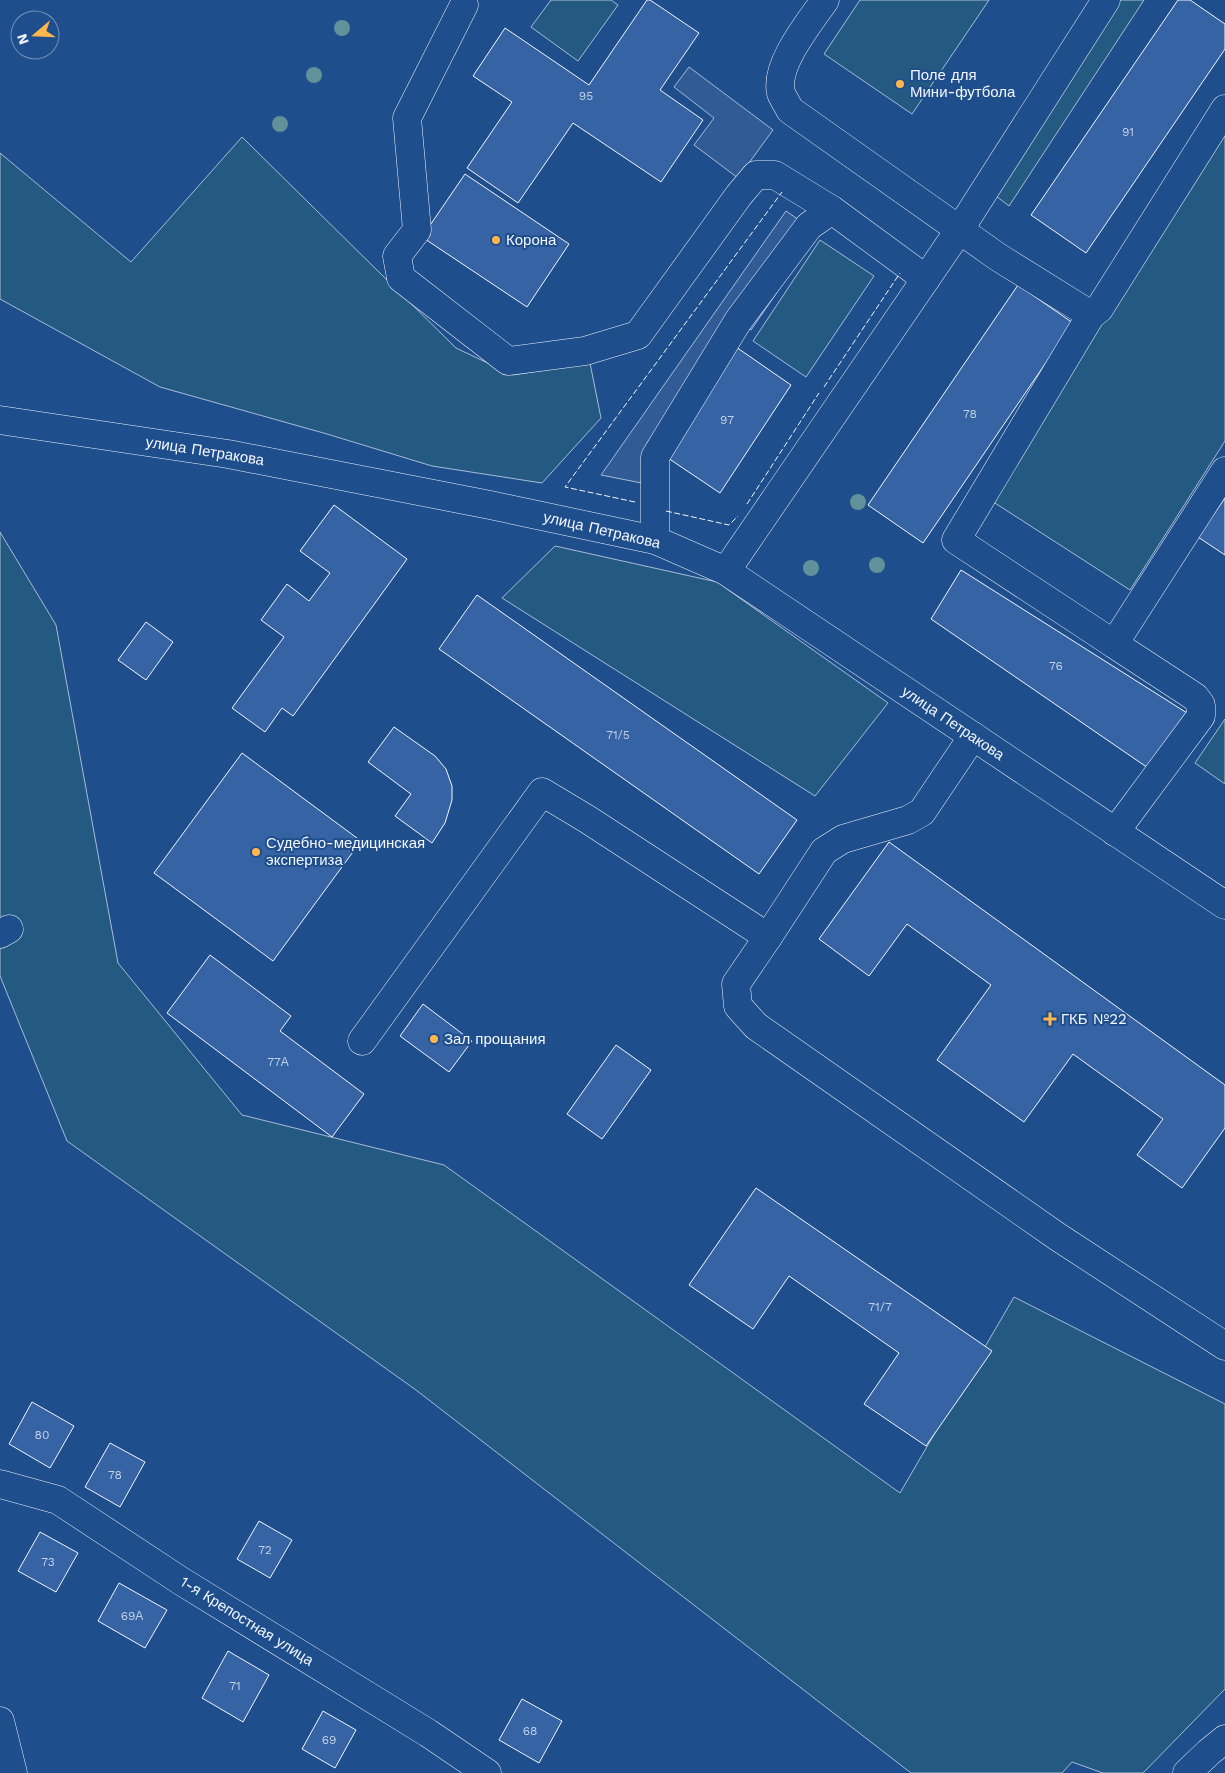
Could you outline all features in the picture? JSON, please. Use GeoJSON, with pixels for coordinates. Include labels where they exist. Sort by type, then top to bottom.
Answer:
{"type":"FeatureCollection","features":[{"type":"Feature","properties":{"kind":"street"},"geometry":{"type":"LineString","coordinates":[[825,0],[801,34],[780,78],[781,93],[790,110],[998,257],[1092,315]]}},
{"type":"Feature","properties":{"kind":"street"},"geometry":{"type":"LineString","coordinates":[[726,571],[960,230],[1106,0]]}},
{"type":"Feature","properties":{"kind":"street"},"geometry":{"type":"LineString","coordinates":[[464,5],[407,118],[417,230],[397,256],[401,278],[508,361],[585,351],[638,335],[739,195],[756,175],[775,175],[832,210],[926,279]]}},
{"type":"Feature","properties":{"kind":"street"},"geometry":{"type":"LineString","coordinates":[[1115,832],[1200,716],[1201,705],[1194,697],[956,540],[1092,315],[1099,309],[1225,109]]}},
{"type":"Feature","properties":{"kind":"street"},"geometry":{"type":"LineString","coordinates":[[655,540],[655,457],[738,321],[809,226],[832,210]]}},
{"type":"Feature","properties":{"kind":"street","name":"улица Петракова"},"geometry":{"type":"LineString","coordinates":[[0,420],[228,454],[481,503],[655,540],[726,571],[1225,905]]}},
{"type":"Feature","properties":{"kind":"street"},"geometry":{"type":"LineString","coordinates":[[1114,644],[1225,471]]}},
{"type":"Feature","properties":{"kind":"street"},"geometry":{"type":"LineString","coordinates":[[973,736],[922,812],[908,820],[843,839],[824,851],[736,984],[738,1006],[756,1026],[1058,1237],[1225,1346]]}},
{"type":"Feature","properties":{"kind":"street"},"geometry":{"type":"LineString","coordinates":[[362,1041],[542,792],[587,818],[768,938]]}},
{"type":"Feature","properties":{"kind":"street","name":"1-я Крепостная улица"},"geometry":{"type":"LineString","coordinates":[[0,1484],[58,1500],[181,1581],[428,1733],[488,1773]]}},
{"type":"Feature","properties":{"kind":"street"},"geometry":{"type":"LineString","coordinates":[[0,1721],[12,1773]]}},
{"type":"Feature","properties":{"kind":"street"},"geometry":{"type":"LineString","coordinates":[[1187,1773],[1225,1739]]}},
{"type":"Feature","properties":{"kind":"shaded area"},"geometry":{"type":"Polygon","coordinates":[[[551,0],[611,0],[618,5],[578,61],[531,27],[551,0]]]}},
{"type":"Feature","properties":{"kind":"shaded area","name":"Поле для Мини-футбола"},"geometry":{"type":"Polygon","coordinates":[[[860,0],[989,0],[912,114],[824,54],[860,0]]]}},
{"type":"Feature","properties":{"kind":"shaded area"},"geometry":{"type":"Polygon","coordinates":[[[1112,0],[1144,0],[1009,206],[987,189],[1112,0]]]}},
{"type":"Feature","properties":{"kind":"shaded area"},"geometry":{"type":"Polygon","coordinates":[[[689,67],[773,130],[738,178],[694,145],[714,118],[674,87],[689,67]]]}},
{"type":"Feature","properties":{"kind":"shaded area"},"geometry":{"type":"Polygon","coordinates":[[[1225,119],[1225,441],[1130,590],[984,496],[1225,119]]]}},
{"type":"Feature","properties":{"kind":"shaded area"},"geometry":{"type":"Polygon","coordinates":[[[242,137],[456,348],[513,375],[590,363],[601,418],[542,483],[432,466],[160,387],[0,299],[0,153],[131,262],[242,137]]]}},
{"type":"Feature","properties":{"kind":"shaded area"},"geometry":{"type":"Polygon","coordinates":[[[786,211],[818,233],[751,330],[731,320],[647,443],[661,464],[662,487],[601,475],[786,211]]]}},
{"type":"Feature","properties":{"kind":"shaded area"},"geometry":{"type":"Polygon","coordinates":[[[820,240],[874,276],[806,377],[753,341],[820,240]]]}},
{"type":"Feature","properties":{"kind":"shaded area"},"geometry":{"type":"Polygon","coordinates":[[[0,532],[56,625],[118,963],[242,1115],[444,1165],[900,1493],[1014,1297],[1225,1404],[1225,1689],[1143,1773],[1103,1773],[1072,1762],[1062,1773],[911,1773],[416,1390],[67,1141],[0,976],[0,532]]]}},
{"type":"Feature","properties":{"kind":"shaded area"},"geometry":{"type":"Polygon","coordinates":[[[555,546],[717,582],[888,703],[815,796],[502,598],[555,546]]]}},
{"type":"Feature","properties":{"kind":"shaded area"},"geometry":{"type":"Polygon","coordinates":[[[1225,719],[1225,784],[1195,763],[1225,719]]]}},
{"type":"Feature","properties":{"kind":"building"},"geometry":{"type":"Polygon","coordinates":[[[647,0],[650,0],[699,33],[660,90],[703,120],[661,182],[573,123],[518,203],[467,168],[512,102],[473,76],[505,28],[589,85],[647,0]]]}},
{"type":"Feature","properties":{"kind":"building"},"geometry":{"type":"Polygon","coordinates":[[[1178,0],[1190,0],[1225,24],[1225,49],[1086,253],[1031,215],[1178,0]]]}},
{"type":"Feature","properties":{"kind":"building","name":"Корона"},"geometry":{"type":"Polygon","coordinates":[[[465,174],[569,244],[527,307],[422,237],[465,174]]]}},
{"type":"Feature","properties":{"kind":"building"},"geometry":{"type":"Polygon","coordinates":[[[1018,285],[1073,323],[923,543],[868,505],[1018,285]]]}},
{"type":"Feature","properties":{"kind":"building"},"geometry":{"type":"Polygon","coordinates":[[[736,347],[791,385],[720,493],[662,454],[736,347]]]}},
{"type":"Feature","properties":{"kind":"building"},"geometry":{"type":"Polygon","coordinates":[[[1225,498],[1225,555],[1198,537],[1225,498]]]}},
{"type":"Feature","properties":{"kind":"building"},"geometry":{"type":"Polygon","coordinates":[[[334,505],[407,559],[293,716],[282,708],[265,732],[232,708],[284,637],[261,620],[287,584],[309,601],[330,573],[300,551],[334,505]]]}},
{"type":"Feature","properties":{"kind":"building"},"geometry":{"type":"Polygon","coordinates":[[[961,570],[1187,713],[1151,770],[931,619],[961,570]]]}},
{"type":"Feature","properties":{"kind":"building"},"geometry":{"type":"Polygon","coordinates":[[[477,595],[797,820],[759,874],[439,649],[477,595]]]}},
{"type":"Feature","properties":{"kind":"building"},"geometry":{"type":"Polygon","coordinates":[[[146,622],[173,642],[146,680],[118,660],[146,622]]]}},
{"type":"Feature","properties":{"kind":"building"},"geometry":{"type":"Polygon","coordinates":[[[394,727],[435,756],[446,769],[452,786],[452,800],[445,823],[432,843],[395,816],[411,794],[368,762],[394,727]]]}},
{"type":"Feature","properties":{"kind":"building"},"geometry":{"type":"Polygon","coordinates":[[[242,753],[361,841],[273,961],[154,873],[242,753]]]}},
{"type":"Feature","properties":{"kind":"building","name":"ГКБ №22"},"geometry":{"type":"Polygon","coordinates":[[[889,842],[1225,1085],[1225,1128],[1182,1188],[1137,1155],[1163,1119],[1073,1054],[1024,1122],[937,1060],[991,985],[907,924],[869,976],[819,939],[889,842]]]}},
{"type":"Feature","properties":{"kind":"building"},"geometry":{"type":"Polygon","coordinates":[[[210,955],[291,1016],[280,1031],[364,1094],[332,1137],[167,1013],[210,955]]]}},
{"type":"Feature","properties":{"kind":"building"},"geometry":{"type":"Polygon","coordinates":[[[423,1004],[472,1041],[449,1072],[400,1036],[423,1004]]]}},
{"type":"Feature","properties":{"kind":"building"},"geometry":{"type":"Polygon","coordinates":[[[616,1045],[651,1070],[602,1139],[567,1114],[616,1045]]]}},
{"type":"Feature","properties":{"kind":"building"},"geometry":{"type":"Polygon","coordinates":[[[756,1188],[992,1351],[926,1446],[864,1404],[899,1353],[789,1276],[753,1329],[689,1285],[756,1188]]]}},
{"type":"Feature","properties":{"kind":"building"},"geometry":{"type":"Polygon","coordinates":[[[32,1402],[74,1426],[50,1468],[9,1444],[32,1402]]]}},
{"type":"Feature","properties":{"kind":"building"},"geometry":{"type":"Polygon","coordinates":[[[110,1443],[145,1462],[120,1507],[85,1487],[110,1443]]]}},
{"type":"Feature","properties":{"kind":"building"},"geometry":{"type":"Polygon","coordinates":[[[259,1521],[292,1540],[270,1578],[237,1559],[259,1521]]]}},
{"type":"Feature","properties":{"kind":"building"},"geometry":{"type":"Polygon","coordinates":[[[40,1532],[78,1553],[56,1592],[18,1571],[40,1532]]]}},
{"type":"Feature","properties":{"kind":"building"},"geometry":{"type":"Polygon","coordinates":[[[119,1583],[167,1610],[145,1648],[98,1621],[119,1583]]]}},
{"type":"Feature","properties":{"kind":"building"},"geometry":{"type":"Polygon","coordinates":[[[228,1651],[269,1675],[243,1722],[202,1698],[228,1651]]]}},
{"type":"Feature","properties":{"kind":"building"},"geometry":{"type":"Polygon","coordinates":[[[522,1699],[562,1721],[539,1763],[499,1740],[522,1699]]]}},
{"type":"Feature","properties":{"kind":"building"},"geometry":{"type":"Polygon","coordinates":[[[323,1711],[356,1730],[335,1768],[302,1749],[323,1711]]]}},
{"type":"Feature","properties":{"kind":"fence"},"geometry":{"type":"LineString","coordinates":[[635,502],[565,487],[782,192]]}},
{"type":"Feature","properties":{"kind":"fence"},"geometry":{"type":"LineString","coordinates":[[824,387],[900,273]]}},
{"type":"Feature","properties":{"kind":"fence"},"geometry":{"type":"LineString","coordinates":[[747,504],[819,393]]}},
{"type":"Feature","properties":{"kind":"fence"},"geometry":{"type":"LineString","coordinates":[[666,511],[729,525],[738,516]]}},
{"type":"Feature","properties":{"kind":"place","name":"Поле для Мини-футбола"},"geometry":{"type":"Point","coordinates":[900,84]}},
{"type":"Feature","properties":{"kind":"place","name":"Корона"},"geometry":{"type":"Point","coordinates":[496,240]}},
{"type":"Feature","properties":{"kind":"place","name":"Судебно-медицинская экспертиза"},"geometry":{"type":"Point","coordinates":[256,852]}},
{"type":"Feature","properties":{"kind":"place","name":"ГКБ №22"},"geometry":{"type":"Point","coordinates":[1050,1019]}},
{"type":"Feature","properties":{"kind":"place","name":"Зал прощания"},"geometry":{"type":"Point","coordinates":[434,1039]}}]}
